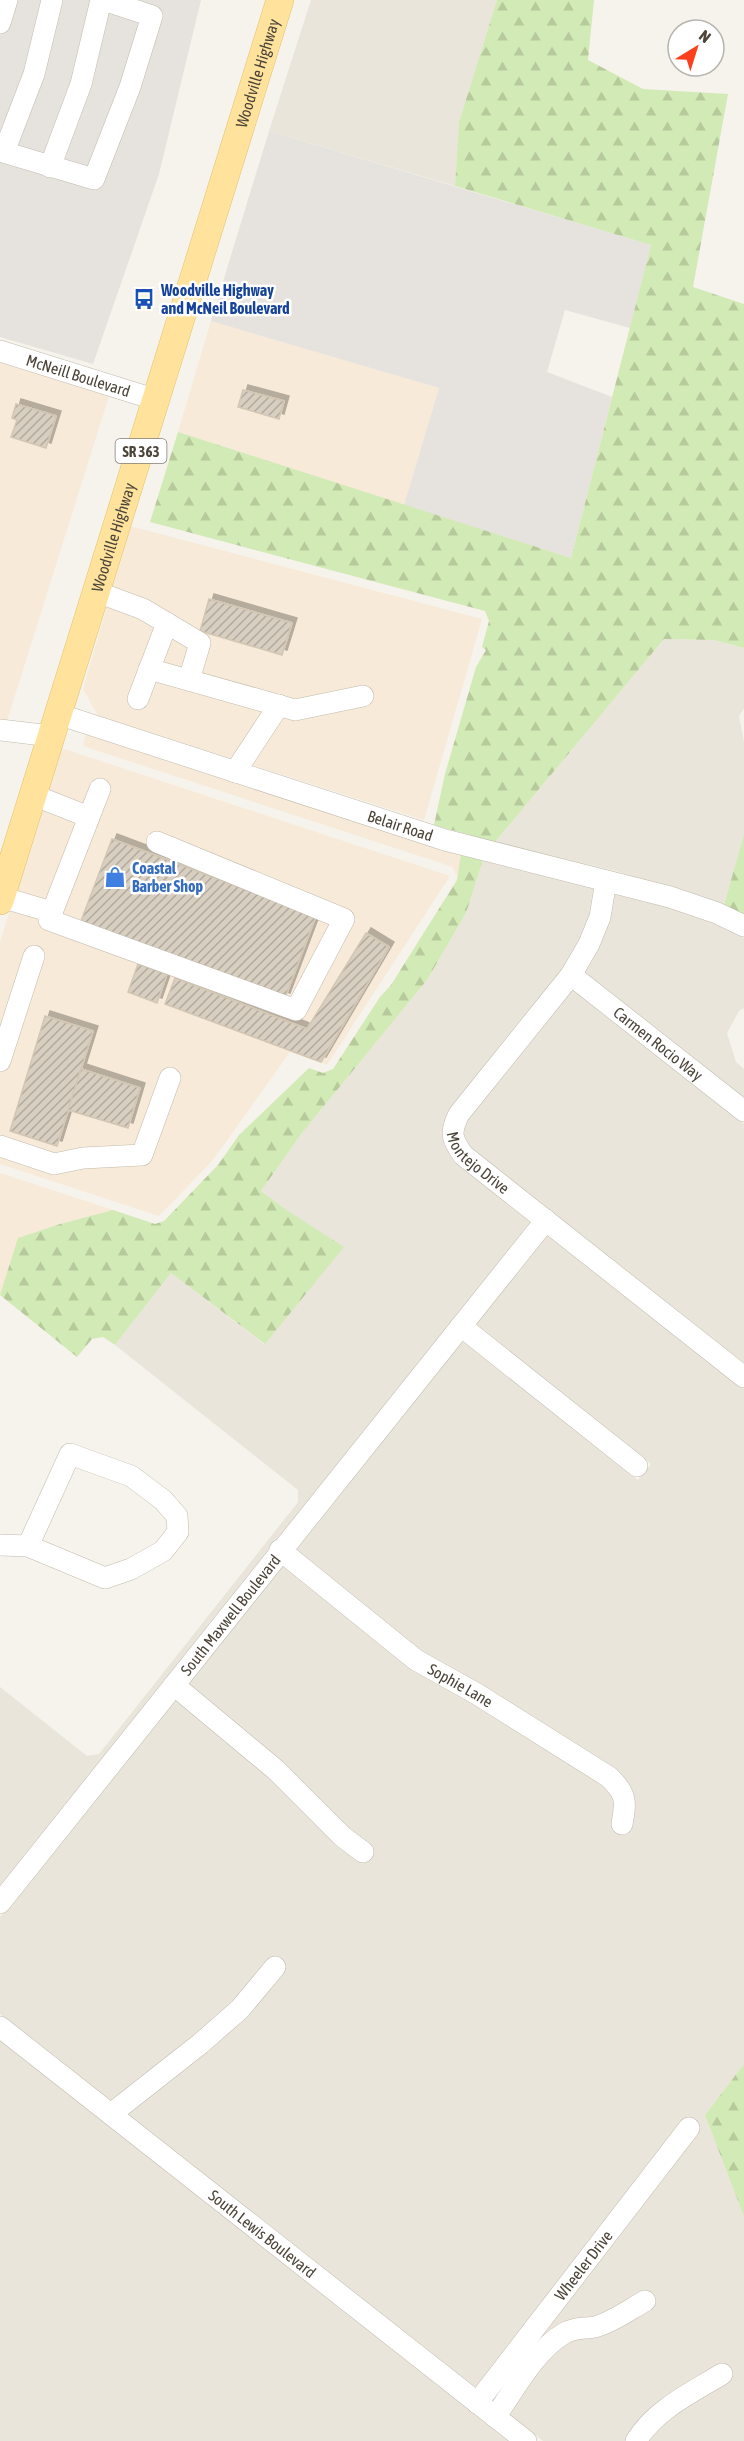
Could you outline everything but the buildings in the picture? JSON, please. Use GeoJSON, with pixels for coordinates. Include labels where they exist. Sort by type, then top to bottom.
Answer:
{"type":"FeatureCollection","features":[{"type":"Feature","properties":{"kind":"main road","name":"Woodville Highway"},"geometry":{"type":"LineString","coordinates":[[1,899],[280,0]]}},
{"type":"Feature","properties":{"kind":"street"},"geometry":{"type":"LineString","coordinates":[[0,23],[7,0]]}},
{"type":"Feature","properties":{"kind":"street"},"geometry":{"type":"LineString","coordinates":[[50,167],[81,84],[103,0],[140,5],[152,16],[130,87],[94,180],[50,167],[2,152],[34,74],[52,0]]}},
{"type":"Feature","properties":{"kind":"street","name":"McNeill Boulevard"},"geometry":{"type":"LineString","coordinates":[[0,351],[157,400]]}},
{"type":"Feature","properties":{"kind":"street"},"geometry":{"type":"LineString","coordinates":[[97,592],[143,609],[200,643],[189,680]]}},
{"type":"Feature","properties":{"kind":"street"},"geometry":{"type":"LineString","coordinates":[[138,699],[167,623]]}},
{"type":"Feature","properties":{"kind":"street"},"geometry":{"type":"LineString","coordinates":[[149,669],[295,710],[363,696]]}},
{"type":"Feature","properties":{"kind":"street"},"geometry":{"type":"LineString","coordinates":[[235,771],[279,705]]}},
{"type":"Feature","properties":{"kind":"street","name":"Belair Road"},"geometry":{"type":"LineString","coordinates":[[0,730],[55,725],[235,771],[445,840],[670,897],[717,913],[744,926]]}},
{"type":"Feature","properties":{"kind":"street"},"geometry":{"type":"LineString","coordinates":[[100,789],[49,920],[296,1010],[344,919],[157,842]]}},
{"type":"Feature","properties":{"kind":"street"},"geometry":{"type":"LineString","coordinates":[[33,795],[89,817]]}},
{"type":"Feature","properties":{"kind":"street","name":"Montejo Drive"},"geometry":{"type":"LineString","coordinates":[[606,881],[600,917],[589,944],[571,975],[459,1114],[453,1127],[454,1142],[463,1155],[744,1377]]}},
{"type":"Feature","properties":{"kind":"street"},"geometry":{"type":"LineString","coordinates":[[1,899],[52,912]]}},
{"type":"Feature","properties":{"kind":"street"},"geometry":{"type":"LineString","coordinates":[[0,1061],[5,1028],[34,956]]}},
{"type":"Feature","properties":{"kind":"street","name":"Carmen Rocio Way"},"geometry":{"type":"LineString","coordinates":[[571,975],[744,1111]]}},
{"type":"Feature","properties":{"kind":"street"},"geometry":{"type":"LineString","coordinates":[[0,1146],[54,1164],[83,1158],[142,1155],[170,1078]]}},
{"type":"Feature","properties":{"kind":"street","name":"South Maxwell Boulevard"},"geometry":{"type":"LineString","coordinates":[[0,1903],[546,1220]]}},
{"type":"Feature","properties":{"kind":"street"},"geometry":{"type":"LineString","coordinates":[[461,1326],[638,1466]]}},
{"type":"Feature","properties":{"kind":"street"},"geometry":{"type":"LineString","coordinates":[[0,1545],[28,1546],[105,1578],[132,1569],[163,1551],[178,1532],[177,1516],[163,1500],[131,1476],[70,1454],[28,1546]]}},
{"type":"Feature","properties":{"kind":"street","name":"Sophie Lane"},"geometry":{"type":"LineString","coordinates":[[280,1550],[416,1660],[477,1694],[609,1777],[618,1786],[626,1804],[622,1824]]}},
{"type":"Feature","properties":{"kind":"street"},"geometry":{"type":"LineString","coordinates":[[174,1685],[276,1770],[343,1837],[363,1852]]}},
{"type":"Feature","properties":{"kind":"street"},"geometry":{"type":"LineString","coordinates":[[111,2114],[200,2044],[240,2009],[275,1967]]}},
{"type":"Feature","properties":{"kind":"street","name":"South Lewis Boulevard"},"geometry":{"type":"LineString","coordinates":[[0,2027],[526,2441]]}},
{"type":"Feature","properties":{"kind":"street","name":"Wheeler Drive"},"geometry":{"type":"LineString","coordinates":[[477,2403],[689,2128]]}},
{"type":"Feature","properties":{"kind":"street"},"geometry":{"type":"LineString","coordinates":[[495,2416],[539,2356],[563,2334],[575,2328],[595,2327],[645,2301]]}},
{"type":"Feature","properties":{"kind":"street"},"geometry":{"type":"LineString","coordinates":[[636,2441],[660,2412],[722,2374]]}},
{"type":"Feature","properties":{"kind":"shaded area"},"geometry":{"type":"Polygon","coordinates":[[[0,0],[201,0],[159,174],[93,364],[0,337],[0,0]]]}},
{"type":"Feature","properties":{"kind":"shaded area"},"geometry":{"type":"Polygon","coordinates":[[[311,0],[497,0],[459,122],[455,186],[269,131],[311,0]]]}},
{"type":"Feature","properties":{"kind":"shaded area"},"geometry":{"type":"Polygon","coordinates":[[[269,131],[651,245],[630,328],[565,310],[547,372],[612,397],[571,558],[404,505],[439,388],[211,321],[269,131]]]}},
{"type":"Feature","properties":{"kind":"shaded area"},"geometry":{"type":"Polygon","coordinates":[[[211,321],[439,388],[404,505],[178,432],[211,321]]]}},
{"type":"Feature","properties":{"kind":"shaded area"},"geometry":{"type":"Polygon","coordinates":[[[0,361],[109,396],[0,743],[0,361]]]}},
{"type":"Feature","properties":{"kind":"shaded area"},"geometry":{"type":"Polygon","coordinates":[[[130,526],[482,619],[424,820],[98,716],[83,689],[130,526]]]}},
{"type":"Feature","properties":{"kind":"shaded area"},"geometry":{"type":"Polygon","coordinates":[[[664,639],[714,640],[744,648],[744,709],[739,716],[744,742],[744,834],[724,905],[616,871],[495,842],[664,639]]]}},
{"type":"Feature","properties":{"kind":"shaded area"},"geometry":{"type":"Polygon","coordinates":[[[86,734],[461,854],[459,871],[456,876],[453,867],[83,746],[86,734]]]}},
{"type":"Feature","properties":{"kind":"shaded area"},"geometry":{"type":"Polygon","coordinates":[[[61,748],[450,876],[327,1065],[290,1052],[213,1160],[159,1216],[0,1164],[0,942],[61,748]]]}},
{"type":"Feature","properties":{"kind":"shaded area"},"geometry":{"type":"Polygon","coordinates":[[[483,860],[595,888],[591,916],[564,970],[443,1129],[444,1144],[454,1162],[533,1223],[0,1889],[0,1687],[87,1756],[99,1754],[298,1502],[298,1490],[115,1345],[171,1273],[264,1344],[288,1211],[261,1191],[302,1133],[427,980],[466,913],[483,860]]]}},
{"type":"Feature","properties":{"kind":"shaded area"},"geometry":{"type":"Polygon","coordinates":[[[613,893],[666,906],[713,922],[744,938],[744,1008],[739,1011],[727,1033],[736,1062],[744,1069],[744,1098],[583,972],[613,893]]]}},
{"type":"Feature","properties":{"kind":"shaded area"},"geometry":{"type":"Polygon","coordinates":[[[572,989],[744,1124],[744,1364],[470,1148],[463,1137],[462,1128],[467,1119],[572,989]]]}},
{"type":"Feature","properties":{"kind":"shaded area"},"geometry":{"type":"Polygon","coordinates":[[[0,1173],[113,1210],[19,1238],[0,1295],[0,1173]]]}},
{"type":"Feature","properties":{"kind":"shaded area"},"geometry":{"type":"Polygon","coordinates":[[[547,1233],[744,1389],[744,2064],[705,2115],[744,2217],[744,2441],[543,2441],[0,2014],[0,1917],[462,1339],[638,1480],[651,1464],[474,1323],[547,1233]]]}},
{"type":"Feature","properties":{"kind":"shaded area"},"geometry":{"type":"Polygon","coordinates":[[[0,2040],[509,2441],[0,2441],[0,2040]]]}},
{"type":"Feature","properties":{"kind":"green space"},"geometry":{"type":"Polygon","coordinates":[[[497,0],[594,0],[588,60],[643,89],[728,94],[693,287],[744,304],[744,648],[714,640],[664,639],[495,842],[434,825],[445,774],[476,667],[486,650],[482,647],[489,621],[485,611],[150,522],[178,432],[571,558],[651,245],[455,186],[459,122],[497,0]]]}},
{"type":"Feature","properties":{"kind":"green space"},"geometry":{"type":"Polygon","coordinates":[[[744,834],[744,915],[724,905],[744,834]]]}},
{"type":"Feature","properties":{"kind":"green space"},"geometry":{"type":"Polygon","coordinates":[[[461,854],[483,860],[466,913],[427,980],[302,1133],[261,1191],[344,1247],[265,1344],[171,1273],[115,1345],[103,1337],[92,1339],[77,1357],[0,1295],[18,1238],[113,1210],[155,1224],[164,1221],[218,1165],[239,1135],[309,1068],[323,1073],[333,1069],[380,997],[391,985],[457,880],[461,854]]]}},
{"type":"Feature","properties":{"kind":"green space"},"geometry":{"type":"Polygon","coordinates":[[[744,2064],[744,2217],[705,2115],[744,2064]]]}},
{"type":"Feature","properties":{"kind":"place","name":"Woodville Highway and McNeil Boulevard"},"geometry":{"type":"Point","coordinates":[144,299]}},
{"type":"Feature","properties":{"kind":"place","name":"Coastal Barber Shop"},"geometry":{"type":"Point","coordinates":[115,877]}}]}
